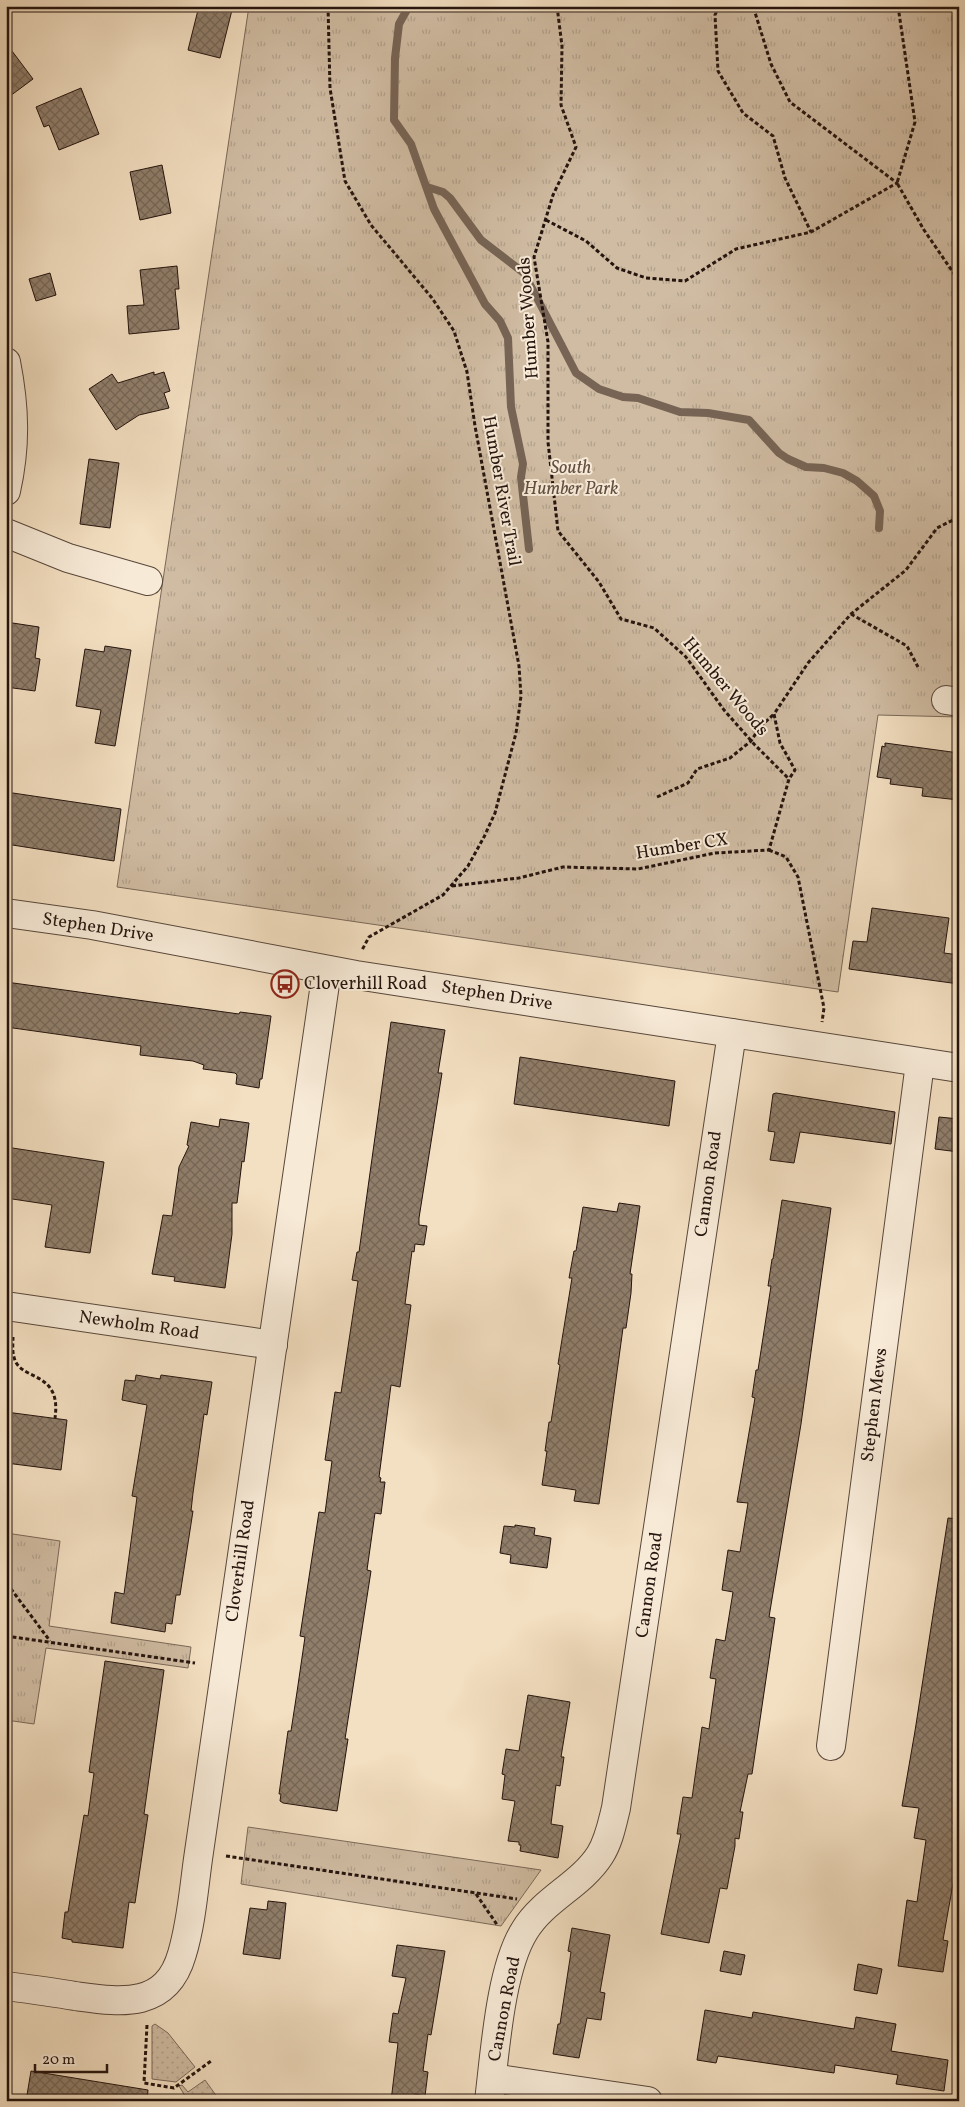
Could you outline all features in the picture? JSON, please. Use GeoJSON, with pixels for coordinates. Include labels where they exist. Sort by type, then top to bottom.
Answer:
{"type":"FeatureCollection","features":[{"type":"Feature","properties":{"kind":"street"},"geometry":{"type":"LineString","coordinates":[[6,362],[15,434],[12,464],[6,491]]}},
{"type":"Feature","properties":{"kind":"street"},"geometry":{"type":"LineString","coordinates":[[6,533],[68,558],[148,581]]}},
{"type":"Feature","properties":{"kind":"street","name":"Stephen Drive"},"geometry":{"type":"LineString","coordinates":[[6,913],[92,926],[327,970],[959,1068]]}},
{"type":"Feature","properties":{"kind":"street","name":"Cloverhill Road"},"geometry":{"type":"LineString","coordinates":[[6,1986],[122,2001],[145,1998],[156,1993],[175,1972],[182,1956],[188,1928],[327,970]]}},
{"type":"Feature","properties":{"kind":"street","name":"Cannon Road"},"geometry":{"type":"LineString","coordinates":[[490,2090],[504,1996],[517,1945],[533,1918],[585,1873],[601,1854],[616,1808],[732,1033]]}},
{"type":"Feature","properties":{"kind":"street","name":"Stephen Mews"},"geometry":{"type":"LineString","coordinates":[[830,1746],[920,1063]]}},
{"type":"Feature","properties":{"kind":"street","name":"Newholm Road"},"geometry":{"type":"LineString","coordinates":[[6,1306],[273,1345]]}},
{"type":"Feature","properties":{"kind":"street"},"geometry":{"type":"LineString","coordinates":[[490,2090],[648,2101]]}},
{"type":"Feature","properties":{"kind":"path","name":"Humber River Trail"},"geometry":{"type":"LineString","coordinates":[[328,6],[330,88],[345,182],[371,225],[432,298],[454,331],[467,372],[474,426],[519,666],[521,696],[516,733],[496,813],[468,866],[443,895],[369,937],[360,954]]}},
{"type":"Feature","properties":{"kind":"path","name":"Humber Woods"},"geometry":{"type":"LineString","coordinates":[[557,6],[562,46],[561,105],[576,147],[554,195],[534,258],[548,342],[548,442],[558,531],[599,582],[621,619],[654,628],[686,657],[724,710],[751,741],[789,779]]}},
{"type":"Feature","properties":{"kind":"path"},"geometry":{"type":"LineString","coordinates":[[720,6],[715,15],[718,71],[743,112],[773,136],[785,178],[811,232]]}},
{"type":"Feature","properties":{"kind":"path"},"geometry":{"type":"LineString","coordinates":[[753,6],[771,64],[790,102],[897,184],[924,230],[959,281]]}},
{"type":"Feature","properties":{"kind":"path"},"geometry":{"type":"LineString","coordinates":[[546,220],[586,242],[617,268],[646,278],[685,281],[736,249],[811,232],[897,184],[915,122],[898,6]]}},
{"type":"Feature","properties":{"kind":"path"},"geometry":{"type":"LineString","coordinates":[[657,797],[688,783],[697,769],[730,758],[751,741],[760,727],[774,714],[808,663],[851,614],[906,570],[937,528],[959,517]]}},
{"type":"Feature","properties":{"kind":"path"},"geometry":{"type":"LineString","coordinates":[[851,614],[907,646],[918,667]]}},
{"type":"Feature","properties":{"kind":"path"},"geometry":{"type":"LineString","coordinates":[[774,714],[780,743],[795,770],[789,779],[769,850],[786,857],[798,877],[824,1008],[819,1047]]}},
{"type":"Feature","properties":{"kind":"path","name":"Humber CX"},"geometry":{"type":"LineString","coordinates":[[452,886],[519,878],[563,866],[638,869],[715,853],[769,850]]}},
{"type":"Feature","properties":{"kind":"path"},"geometry":{"type":"LineString","coordinates":[[13,1337],[14,1359],[20,1367],[50,1386],[56,1400],[55,1418]]}},
{"type":"Feature","properties":{"kind":"path"},"geometry":{"type":"LineString","coordinates":[[6,1598],[8,1588],[11,1589],[50,1642]]}},
{"type":"Feature","properties":{"kind":"path"},"geometry":{"type":"LineString","coordinates":[[6,1636],[195,1664]]}},
{"type":"Feature","properties":{"kind":"path"},"geometry":{"type":"LineString","coordinates":[[226,1856],[547,1904]]}},
{"type":"Feature","properties":{"kind":"path"},"geometry":{"type":"LineString","coordinates":[[476,1894],[499,1928],[517,1945]]}},
{"type":"Feature","properties":{"kind":"path"},"geometry":{"type":"LineString","coordinates":[[147,2025],[144,2083],[174,2088],[211,2060]]}},
{"type":"Feature","properties":{"kind":"green space","name":"South Humber Park"},"geometry":{"type":"Polygon","coordinates":[[[249,6],[959,6],[959,717],[878,715],[838,992],[117,887],[249,6]]]}},
{"type":"Feature","properties":{"kind":"green space"},"geometry":{"type":"Polygon","coordinates":[[[6,1533],[60,1541],[49,1626],[191,1647],[188,1668],[46,1648],[34,1724],[6,1720],[6,1533]]]}},
{"type":"Feature","properties":{"kind":"green space"},"geometry":{"type":"Polygon","coordinates":[[[248,1827],[541,1870],[501,1926],[241,1884],[248,1827]]]}},
{"type":"Feature","properties":{"kind":"green space"},"geometry":{"type":"Polygon","coordinates":[[[155,2024],[168,2033],[195,2067],[176,2082],[152,2079],[152,2026],[155,2024]]]}},
{"type":"Feature","properties":{"kind":"green space"},"geometry":{"type":"Polygon","coordinates":[[[205,2080],[220,2101],[197,2100],[197,2098],[185,2096],[179,2086],[182,2085],[188,2092],[205,2080]]]}},
{"type":"Feature","properties":{"kind":"building"},"geometry":{"type":"Polygon","coordinates":[[[199,6],[233,6],[220,58],[188,50],[199,6]]]}},
{"type":"Feature","properties":{"kind":"building"},"geometry":{"type":"Polygon","coordinates":[[[6,43],[33,79],[6,99],[6,43]]]}},
{"type":"Feature","properties":{"kind":"building"},"geometry":{"type":"Polygon","coordinates":[[[81,88],[99,134],[59,150],[49,125],[44,127],[36,107],[81,88]]]}},
{"type":"Feature","properties":{"kind":"building"},"geometry":{"type":"Polygon","coordinates":[[[162,165],[171,213],[140,220],[130,172],[162,165]]]}},
{"type":"Feature","properties":{"kind":"building"},"geometry":{"type":"Polygon","coordinates":[[[177,266],[179,289],[175,289],[179,329],[129,334],[127,306],[144,305],[140,270],[177,266]]]}},
{"type":"Feature","properties":{"kind":"building"},"geometry":{"type":"Polygon","coordinates":[[[50,273],[56,295],[36,301],[29,279],[50,273]]]}},
{"type":"Feature","properties":{"kind":"building"},"geometry":{"type":"Polygon","coordinates":[[[154,372],[154,375],[164,372],[170,391],[164,393],[169,408],[139,415],[116,430],[89,389],[112,374],[118,383],[154,372]]]}},
{"type":"Feature","properties":{"kind":"building"},"geometry":{"type":"Polygon","coordinates":[[[89,459],[119,463],[110,528],[80,524],[89,459]]]}},
{"type":"Feature","properties":{"kind":"building"},"geometry":{"type":"Polygon","coordinates":[[[6,622],[39,627],[35,658],[40,659],[35,691],[6,687],[6,622]]]}},
{"type":"Feature","properties":{"kind":"building"},"geometry":{"type":"Polygon","coordinates":[[[105,646],[131,650],[115,746],[95,743],[101,710],[76,706],[85,649],[104,652],[105,646]]]}},
{"type":"Feature","properties":{"kind":"building"},"geometry":{"type":"Polygon","coordinates":[[[885,743],[959,753],[959,800],[922,796],[923,788],[890,784],[891,779],[877,777],[882,746],[885,747],[885,743]]]}},
{"type":"Feature","properties":{"kind":"building"},"geometry":{"type":"Polygon","coordinates":[[[6,792],[121,809],[114,861],[6,844],[6,792]]]}},
{"type":"Feature","properties":{"kind":"building"},"geometry":{"type":"Polygon","coordinates":[[[872,908],[949,918],[944,953],[959,955],[959,984],[849,969],[853,941],[867,942],[872,908]]]}},
{"type":"Feature","properties":{"kind":"building"},"geometry":{"type":"Polygon","coordinates":[[[6,982],[239,1014],[240,1012],[271,1016],[259,1088],[236,1084],[237,1075],[235,1073],[203,1069],[204,1065],[193,1061],[140,1055],[141,1046],[6,1027],[6,982]]]}},
{"type":"Feature","properties":{"kind":"building"},"geometry":{"type":"Polygon","coordinates":[[[391,1022],[445,1030],[438,1073],[442,1073],[419,1218],[419,1225],[427,1226],[424,1245],[415,1244],[414,1252],[412,1251],[405,1304],[411,1305],[400,1387],[391,1385],[379,1477],[381,1478],[380,1482],[385,1482],[381,1514],[375,1513],[367,1570],[371,1571],[345,1739],[348,1739],[337,1811],[283,1803],[280,1801],[281,1794],[279,1794],[288,1731],[291,1731],[305,1637],[300,1636],[319,1512],[325,1513],[332,1461],[325,1460],[335,1392],[341,1393],[358,1281],[352,1280],[357,1252],[359,1252],[391,1022]]]}},
{"type":"Feature","properties":{"kind":"building"},"geometry":{"type":"Polygon","coordinates":[[[520,1057],[675,1081],[669,1126],[514,1104],[520,1057]]]}},
{"type":"Feature","properties":{"kind":"building"},"geometry":{"type":"Polygon","coordinates":[[[773,1094],[895,1112],[891,1144],[800,1132],[794,1163],[770,1160],[775,1132],[768,1131],[773,1094]]]}},
{"type":"Feature","properties":{"kind":"building"},"geometry":{"type":"Polygon","coordinates":[[[939,1117],[959,1119],[959,1152],[935,1149],[939,1117]]]}},
{"type":"Feature","properties":{"kind":"building"},"geometry":{"type":"Polygon","coordinates":[[[220,1119],[249,1123],[237,1203],[232,1203],[232,1234],[225,1288],[174,1281],[175,1277],[152,1274],[163,1215],[172,1216],[179,1167],[189,1146],[187,1145],[191,1122],[219,1127],[220,1119]]]}},
{"type":"Feature","properties":{"kind":"building"},"geometry":{"type":"Polygon","coordinates":[[[6,1147],[104,1162],[90,1253],[45,1247],[52,1205],[6,1198],[6,1147]]]}},
{"type":"Feature","properties":{"kind":"building"},"geometry":{"type":"Polygon","coordinates":[[[782,1200],[831,1208],[801,1424],[769,1617],[775,1618],[752,1774],[748,1774],[740,1812],[743,1812],[739,1839],[735,1838],[727,1889],[720,1888],[709,1943],[661,1934],[681,1834],[677,1834],[683,1797],[692,1798],[702,1727],[709,1729],[716,1679],[710,1678],[716,1639],[725,1641],[733,1592],[722,1590],[728,1550],[740,1552],[748,1503],[737,1502],[755,1398],[752,1397],[771,1286],[768,1286],[782,1200]]]}},
{"type":"Feature","properties":{"kind":"building"},"geometry":{"type":"Polygon","coordinates":[[[619,1203],[640,1206],[630,1274],[632,1274],[631,1293],[626,1328],[623,1328],[599,1504],[574,1501],[576,1490],[542,1485],[549,1422],[551,1422],[572,1278],[569,1278],[574,1251],[576,1251],[583,1207],[617,1212],[619,1203]]]}},
{"type":"Feature","properties":{"kind":"building"},"geometry":{"type":"Polygon","coordinates":[[[136,1375],[160,1379],[161,1375],[212,1382],[207,1415],[204,1414],[193,1493],[191,1511],[193,1511],[180,1595],[176,1595],[172,1624],[166,1623],[165,1632],[111,1623],[115,1592],[124,1594],[137,1497],[132,1496],[147,1405],[122,1400],[125,1380],[135,1381],[136,1375]]]}},
{"type":"Feature","properties":{"kind":"building"},"geometry":{"type":"Polygon","coordinates":[[[6,1412],[67,1420],[61,1470],[6,1463],[6,1412]]]}},
{"type":"Feature","properties":{"kind":"building"},"geometry":{"type":"Polygon","coordinates":[[[948,1518],[959,1519],[959,1788],[953,1824],[959,1825],[959,1867],[956,1867],[943,1940],[948,1941],[943,1972],[898,1966],[907,1900],[917,1902],[926,1840],[914,1838],[919,1808],[902,1806],[948,1518]]]}},
{"type":"Feature","properties":{"kind":"building"},"geometry":{"type":"Polygon","coordinates":[[[515,1525],[535,1528],[534,1535],[551,1538],[547,1568],[510,1563],[511,1555],[500,1553],[504,1526],[515,1527],[515,1525]]]}},
{"type":"Feature","properties":{"kind":"building"},"geometry":{"type":"Polygon","coordinates":[[[105,1661],[164,1670],[144,1814],[148,1815],[135,1903],[129,1902],[123,1948],[72,1942],[72,1940],[62,1938],[65,1912],[68,1912],[84,1815],[88,1816],[94,1773],[89,1772],[105,1661]]]}},
{"type":"Feature","properties":{"kind":"building"},"geometry":{"type":"Polygon","coordinates":[[[528,1695],[570,1702],[561,1757],[564,1757],[560,1786],[556,1785],[551,1824],[563,1826],[558,1858],[520,1851],[521,1845],[519,1845],[519,1842],[508,1841],[515,1801],[502,1799],[505,1775],[502,1774],[506,1749],[519,1751],[528,1695]]]}},
{"type":"Feature","properties":{"kind":"building"},"geometry":{"type":"Polygon","coordinates":[[[268,1901],[286,1903],[280,1959],[243,1954],[250,1908],[267,1910],[268,1901]]]}},
{"type":"Feature","properties":{"kind":"building"},"geometry":{"type":"Polygon","coordinates":[[[572,1928],[610,1935],[600,1992],[605,1993],[601,2020],[587,2018],[579,2058],[553,2054],[558,2024],[560,2024],[571,1952],[568,1951],[572,1928]]]}},
{"type":"Feature","properties":{"kind":"building"},"geometry":{"type":"Polygon","coordinates":[[[397,1945],[445,1951],[431,2035],[428,2034],[423,2071],[428,2072],[425,2096],[415,2094],[414,2101],[391,2101],[398,2043],[389,2042],[393,2013],[398,2014],[406,1978],[392,1976],[397,1945]]]}},
{"type":"Feature","properties":{"kind":"building"},"geometry":{"type":"Polygon","coordinates":[[[724,1951],[745,1955],[741,1975],[720,1971],[724,1951]]]}},
{"type":"Feature","properties":{"kind":"building"},"geometry":{"type":"Polygon","coordinates":[[[858,1964],[882,1969],[877,1994],[854,1990],[858,1964]]]}},
{"type":"Feature","properties":{"kind":"building"},"geometry":{"type":"Polygon","coordinates":[[[705,2010],[752,2018],[753,2012],[854,2029],[856,2017],[896,2024],[891,2051],[948,2060],[944,2091],[896,2084],[898,2075],[835,2065],[834,2073],[718,2056],[716,2063],[697,2060],[705,2010]]]}},
{"type":"Feature","properties":{"kind":"building"},"geometry":{"type":"Polygon","coordinates":[[[31,2071],[148,2090],[147,2101],[26,2101],[31,2071]]]}},
{"type":"Feature","properties":{"kind":"waterway"},"geometry":{"type":"LineString","coordinates":[[409,6],[399,24],[395,58],[394,120],[411,144],[434,209],[485,304],[500,321],[508,338],[511,407],[523,464],[521,477],[529,549]]}},
{"type":"Feature","properties":{"kind":"waterway"},"geometry":{"type":"LineString","coordinates":[[427,187],[443,192],[450,198],[481,240],[524,273],[576,373],[599,389],[623,397],[638,398],[680,412],[708,413],[749,420],[779,453],[788,459],[806,467],[824,468],[843,473],[857,481],[874,496],[880,511],[879,528]]}},
{"type":"Feature","properties":{"kind":"place","name":"Cloverhill Road"},"geometry":{"type":"Point","coordinates":[285,984]}}]}
